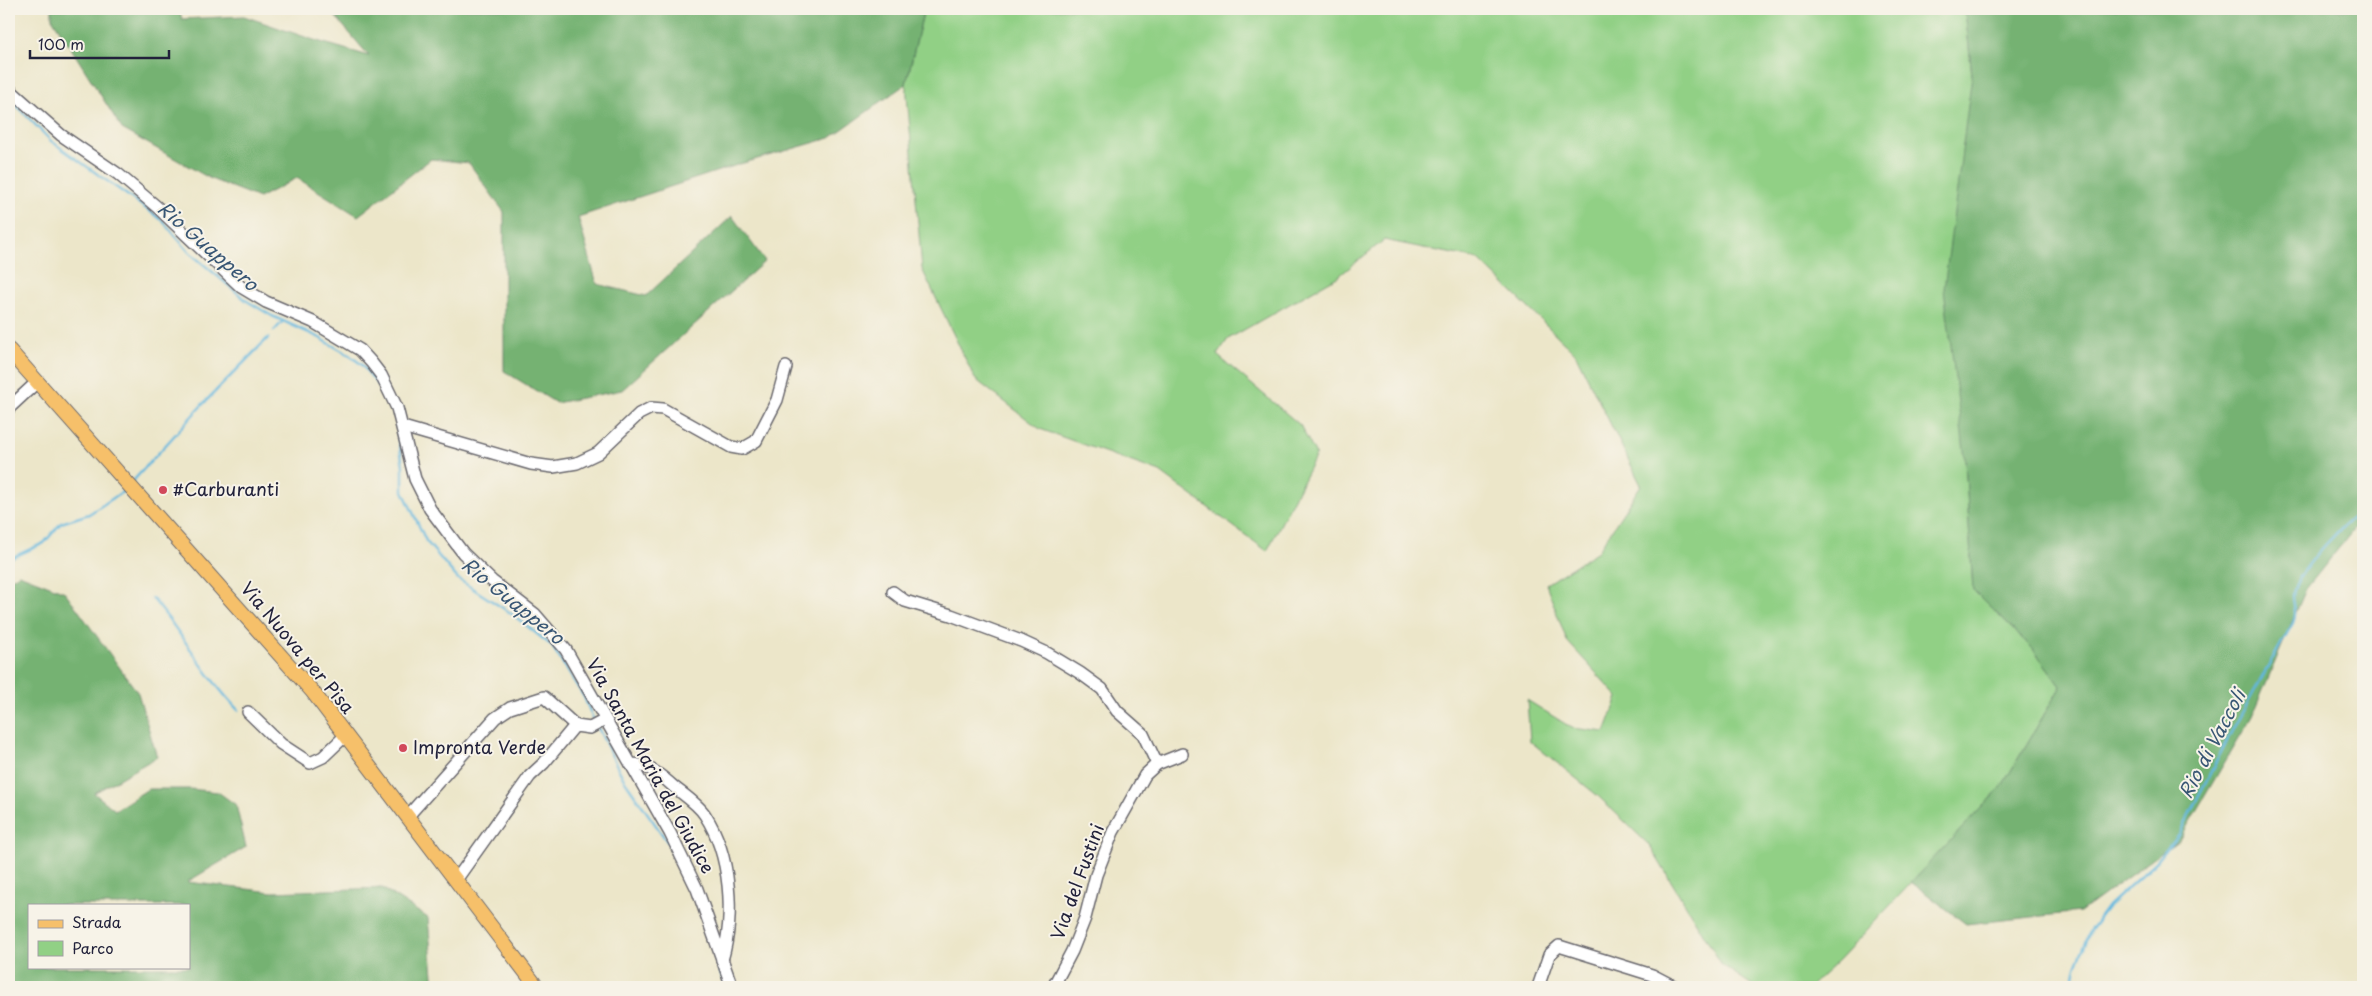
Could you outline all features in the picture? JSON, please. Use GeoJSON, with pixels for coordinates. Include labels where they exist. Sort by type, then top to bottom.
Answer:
{"type":"FeatureCollection","features":[{"type":"Feature","properties":{"kind":"main road","name":"Via Nuova per Pisa"},"geometry":{"type":"LineString","coordinates":[[9,350],[276,649],[346,735],[537,987]]}},
{"type":"Feature","properties":{"kind":"street","name":"Via Santa Maria del Giudice"},"geometry":{"type":"LineString","coordinates":[[9,89],[61,135],[118,174],[157,207],[241,287],[266,302],[313,322],[360,350],[381,375],[397,408],[415,479],[430,509],[463,553],[492,581],[535,614],[566,650],[603,721],[631,764],[670,833],[697,889],[732,987]]}},
{"type":"Feature","properties":{"kind":"street"},"geometry":{"type":"LineString","coordinates":[[403,427],[531,464],[553,467],[577,463],[598,453],[639,414],[651,408],[663,409],[731,447],[742,449],[756,441],[777,400],[786,367]]}},
{"type":"Feature","properties":{"kind":"street"},"geometry":{"type":"LineString","coordinates":[[9,408],[37,382]]}},
{"type":"Feature","properties":{"kind":"street"},"geometry":{"type":"LineString","coordinates":[[893,592],[905,601],[950,615],[1020,641],[1047,653],[1080,673],[1102,689],[1112,705],[1143,734],[1157,764]]}},
{"type":"Feature","properties":{"kind":"street"},"geometry":{"type":"LineString","coordinates":[[408,817],[472,747],[495,718],[510,708],[544,697],[576,726],[590,728],[603,721]]}},
{"type":"Feature","properties":{"kind":"street"},"geometry":{"type":"LineString","coordinates":[[248,712],[282,744],[310,763],[324,757],[346,735]]}},
{"type":"Feature","properties":{"kind":"street"},"geometry":{"type":"LineString","coordinates":[[456,880],[530,776],[544,763],[576,726]]}},
{"type":"Feature","properties":{"kind":"street","name":"Via del Fustini"},"geometry":{"type":"LineString","coordinates":[[1053,987],[1079,935],[1096,875],[1112,832],[1145,775],[1157,764],[1182,754]]}},
{"type":"Feature","properties":{"kind":"street"},"geometry":{"type":"LineString","coordinates":[[631,764],[641,764],[652,771],[704,814],[720,846],[725,862],[729,920],[727,942],[722,960]]}},
{"type":"Feature","properties":{"kind":"street"},"geometry":{"type":"LineString","coordinates":[[1538,987],[1550,954],[1558,946],[1652,976],[1675,987]]}},
{"type":"Feature","properties":{"kind":"green space"},"geometry":{"type":"Polygon","coordinates":[[[52,9],[179,9],[182,19],[244,16],[314,40],[369,56],[329,9],[924,9],[906,84],[830,138],[740,164],[578,217],[597,284],[646,296],[732,216],[765,261],[622,390],[556,403],[504,371],[504,212],[469,163],[431,159],[358,216],[297,178],[259,198],[211,179],[122,129],[52,18],[52,9]]]}},
{"type":"Feature","properties":{"kind":"green space"},"geometry":{"type":"Polygon","coordinates":[[[924,9],[1965,9],[1972,75],[1965,459],[1973,590],[2033,649],[2061,686],[2002,786],[1838,961],[1810,987],[1755,987],[1722,965],[1649,845],[1598,796],[1530,741],[1527,700],[1572,728],[1605,732],[1618,697],[1567,641],[1546,584],[1598,551],[1641,485],[1575,353],[1478,259],[1384,240],[1339,276],[1228,339],[1217,355],[1300,425],[1316,455],[1267,551],[1160,472],[1040,429],[975,379],[922,269],[906,84],[924,9]]]}},
{"type":"Feature","properties":{"kind":"green space"},"geometry":{"type":"Polygon","coordinates":[[[1965,9],[2363,9],[2363,518],[2306,589],[2252,716],[2179,840],[2080,912],[1966,924],[1911,882],[2002,786],[2061,686],[2033,649],[1973,590],[1965,459],[1944,289],[1972,75],[1965,9]]]}},
{"type":"Feature","properties":{"kind":"green space"},"geometry":{"type":"Polygon","coordinates":[[[19,574],[65,592],[138,693],[157,757],[94,793],[115,810],[148,789],[190,789],[218,792],[236,805],[246,847],[187,882],[272,892],[382,888],[428,918],[434,987],[9,987],[9,580],[19,574]]]}},
{"type":"Feature","properties":{"kind":"waterway","name":"Rio Guappero"},"geometry":{"type":"LineString","coordinates":[[9,98],[51,141],[162,220],[189,252],[247,301],[272,316],[318,337],[349,355],[361,364],[383,391]]}},
{"type":"Feature","properties":{"kind":"waterway"},"geometry":{"type":"LineString","coordinates":[[274,331],[283,321]]}},
{"type":"Feature","properties":{"kind":"waterway"},"geometry":{"type":"LineString","coordinates":[[133,481],[202,405],[268,338]]}},
{"type":"Feature","properties":{"kind":"waterway","name":"Rio Guappero"},"geometry":{"type":"LineString","coordinates":[[398,434],[403,466],[403,491],[426,541],[458,579],[512,614],[552,646],[584,697],[594,721]]}},
{"type":"Feature","properties":{"kind":"waterway"},"geometry":{"type":"LineString","coordinates":[[9,559],[44,543],[61,523],[89,514],[124,491]]}},
{"type":"Feature","properties":{"kind":"waterway","name":"Rio di Vaccoli"},"geometry":{"type":"LineString","coordinates":[[2071,987],[2076,967],[2091,929],[2108,906],[2157,861],[2179,834],[2234,727],[2293,623],[2295,618],[2293,593],[2299,579],[2324,546],[2363,509]]}},
{"type":"Feature","properties":{"kind":"waterway"},"geometry":{"type":"LineString","coordinates":[[152,598],[215,683],[238,710]]}},
{"type":"Feature","properties":{"kind":"waterway","name":"Rio Guappero"},"geometry":{"type":"LineString","coordinates":[[598,728],[623,778],[671,847]]}},
{"type":"Feature","properties":{"kind":"waterway","name":"Rio Guappero"},"geometry":{"type":"LineString","coordinates":[[680,865],[684,879],[695,899]]}},
{"type":"Feature","properties":{"kind":"waterway","name":"Rio Guappero"},"geometry":{"type":"LineString","coordinates":[[715,955],[725,987]]}},
{"type":"Feature","properties":{"kind":"place","name":"#Carburanti"},"geometry":{"type":"Point","coordinates":[163,490]}},
{"type":"Feature","properties":{"kind":"place","name":"Impronta Verde"},"geometry":{"type":"Point","coordinates":[403,748]}}]}
